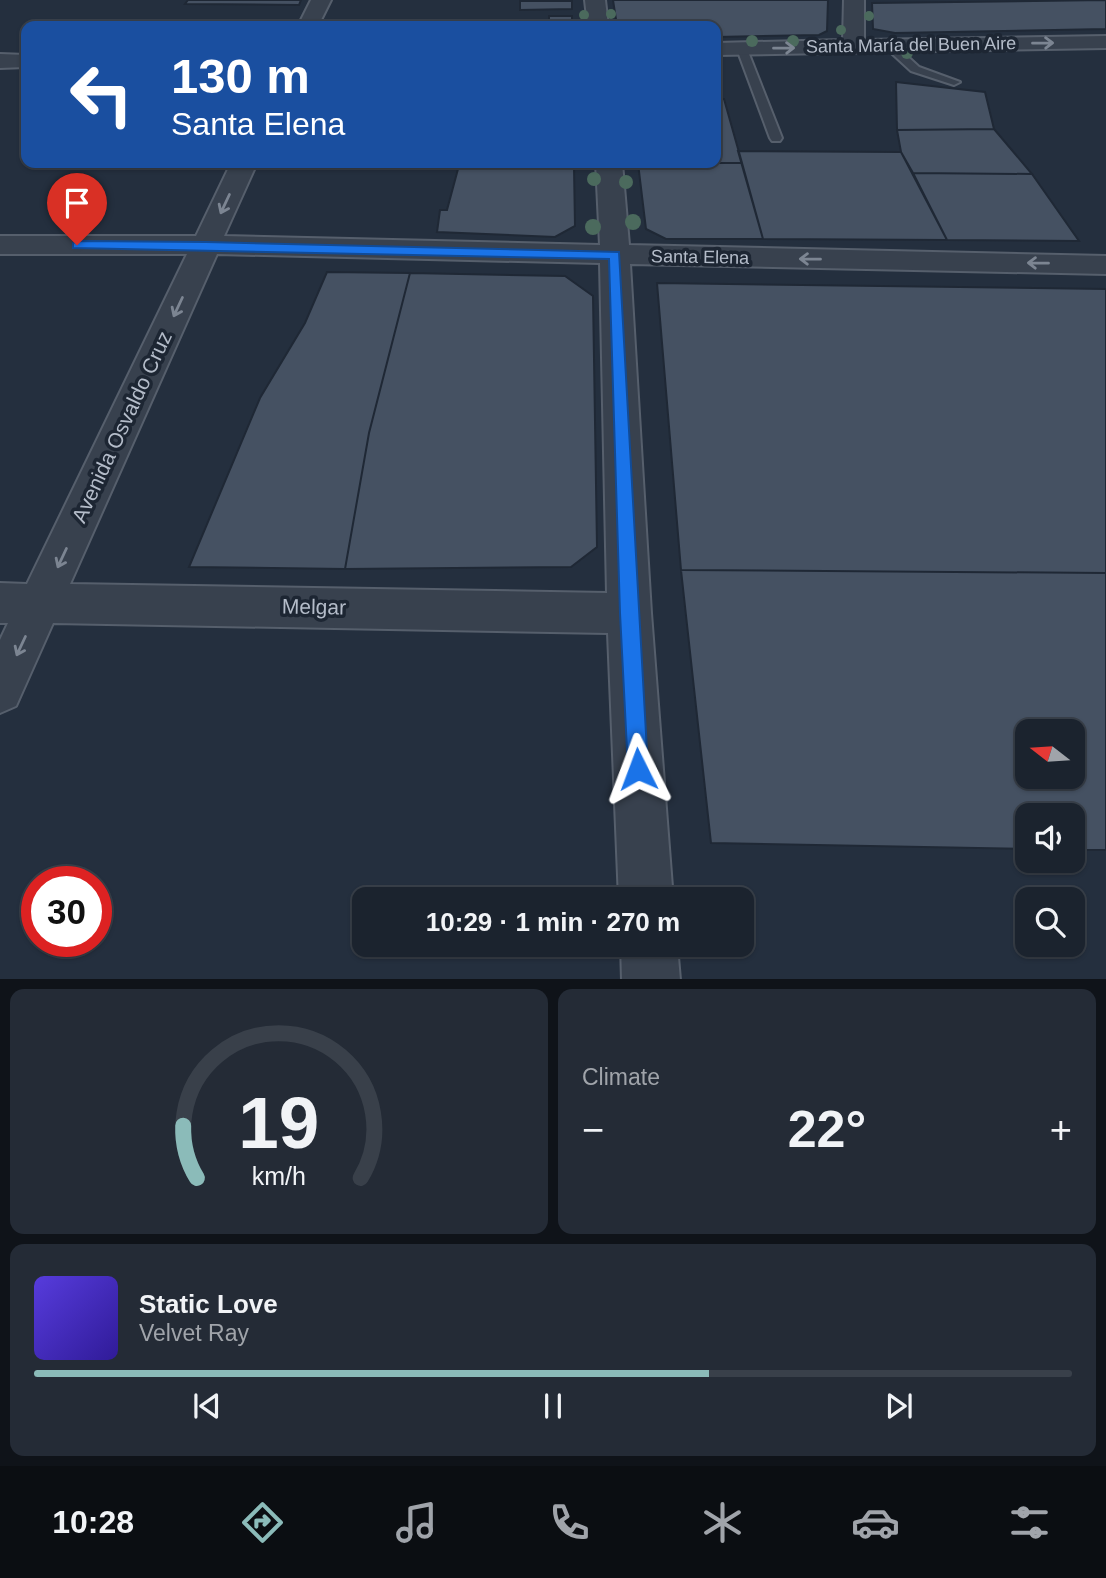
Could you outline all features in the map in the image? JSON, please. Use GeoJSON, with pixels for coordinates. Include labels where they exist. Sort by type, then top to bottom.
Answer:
{"type":"FeatureCollection","features":[{"type":"Feature","properties":{"kind":"street"},"geometry":{"type":"LineString","coordinates":[[310,21],[321,0]]}},
{"type":"Feature","properties":{"kind":"street"},"geometry":{"type":"LineString","coordinates":[[595,0],[597,21]]}},
{"type":"Feature","properties":{"kind":"street"},"geometry":{"type":"LineString","coordinates":[[853,47],[854,0]]}},
{"type":"Feature","properties":{"kind":"street","name":"Santa María del Buen Aire"},"geometry":{"type":"LineString","coordinates":[[721,49],[1106,42]]}},
{"type":"Feature","properties":{"kind":"street"},"geometry":{"type":"LineString","coordinates":[[0,61],[21,61]]}},
{"type":"Feature","properties":{"kind":"street","name":"Avenida Osvaldo Cruz"},"geometry":{"type":"LineString","coordinates":[[0,690],[21,603],[206,245],[242,168]]}},
{"type":"Feature","properties":{"kind":"street"},"geometry":{"type":"LineString","coordinates":[[608,168],[615,255],[629,613],[645,887]]}},
{"type":"Feature","properties":{"kind":"street","name":"Santa Elena"},"geometry":{"type":"LineString","coordinates":[[0,245],[206,245],[1106,265]]}},
{"type":"Feature","properties":{"kind":"street","name":"Melgar"},"geometry":{"type":"LineString","coordinates":[[21,603],[629,613]]}},
{"type":"Feature","properties":{"kind":"street"},"geometry":{"type":"LineString","coordinates":[[650,957],[651,979]]}},
{"type":"Feature","properties":{"kind":"lane"},"geometry":{"type":"LineString","coordinates":[[890,46],[915,69],[954,82]]}},
{"type":"Feature","properties":{"kind":"lane"},"geometry":{"type":"LineString","coordinates":[[742,48],[776,138]]}},
{"type":"Feature","properties":{"kind":"building"},"geometry":{"type":"Polygon","coordinates":[[[188,0],[301,0],[299,5],[185,4],[188,0]]]}},
{"type":"Feature","properties":{"kind":"building"},"geometry":{"type":"Polygon","coordinates":[[[613,0],[828,0],[827,31],[819,35],[721,37],[721,21],[616,21],[613,0]]]}},
{"type":"Feature","properties":{"kind":"building"},"geometry":{"type":"Polygon","coordinates":[[[1106,0],[1106,29],[895,33],[873,29],[872,3],[1106,0]]]}},
{"type":"Feature","properties":{"kind":"building"},"geometry":{"type":"Polygon","coordinates":[[[520,1],[572,1],[572,9],[520,10],[520,1]]]}},
{"type":"Feature","properties":{"kind":"building"},"geometry":{"type":"Polygon","coordinates":[[[549,16],[572,16],[572,21],[549,21],[549,16]]]}},
{"type":"Feature","properties":{"kind":"building"},"geometry":{"type":"Polygon","coordinates":[[[896,82],[985,92],[994,129],[897,130],[896,82]]]}},
{"type":"Feature","properties":{"kind":"building"},"geometry":{"type":"Polygon","coordinates":[[[721,99],[724,99],[742,163],[721,163],[721,99]]]}},
{"type":"Feature","properties":{"kind":"building"},"geometry":{"type":"Polygon","coordinates":[[[994,129],[1032,174],[913,173],[901,152],[897,130],[994,129]]]}},
{"type":"Feature","properties":{"kind":"building"},"geometry":{"type":"Polygon","coordinates":[[[738,151],[901,152],[947,240],[763,239],[738,151]]]}},
{"type":"Feature","properties":{"kind":"building"},"geometry":{"type":"Polygon","coordinates":[[[721,163],[742,163],[763,239],[666,239],[646,229],[639,168],[721,168],[721,163]]]}},
{"type":"Feature","properties":{"kind":"building"},"geometry":{"type":"Polygon","coordinates":[[[574,168],[575,226],[555,237],[437,232],[440,210],[447,210],[458,169],[574,168]]]}},
{"type":"Feature","properties":{"kind":"building"},"geometry":{"type":"Polygon","coordinates":[[[913,173],[1032,174],[1079,241],[947,240],[913,173]]]}},
{"type":"Feature","properties":{"kind":"building"},"geometry":{"type":"Polygon","coordinates":[[[327,272],[410,273],[369,433],[345,569],[189,567],[260,398],[305,323],[327,272]]]}},
{"type":"Feature","properties":{"kind":"building"},"geometry":{"type":"Polygon","coordinates":[[[410,273],[565,276],[593,296],[597,547],[571,567],[345,569],[369,433],[410,273]]]}},
{"type":"Feature","properties":{"kind":"building"},"geometry":{"type":"Polygon","coordinates":[[[657,283],[1106,289],[1106,573],[681,570],[657,283]]]}},
{"type":"Feature","properties":{"kind":"building"},"geometry":{"type":"Polygon","coordinates":[[[681,570],[1106,573],[1106,850],[1085,850],[1085,803],[1015,803],[1015,849],[711,843],[681,570]]]}},
{"type":"Feature","properties":{"kind":"route"},"geometry":{"type":"LineString","coordinates":[[77,245],[206,245],[615,255],[638,769]]}}]}
